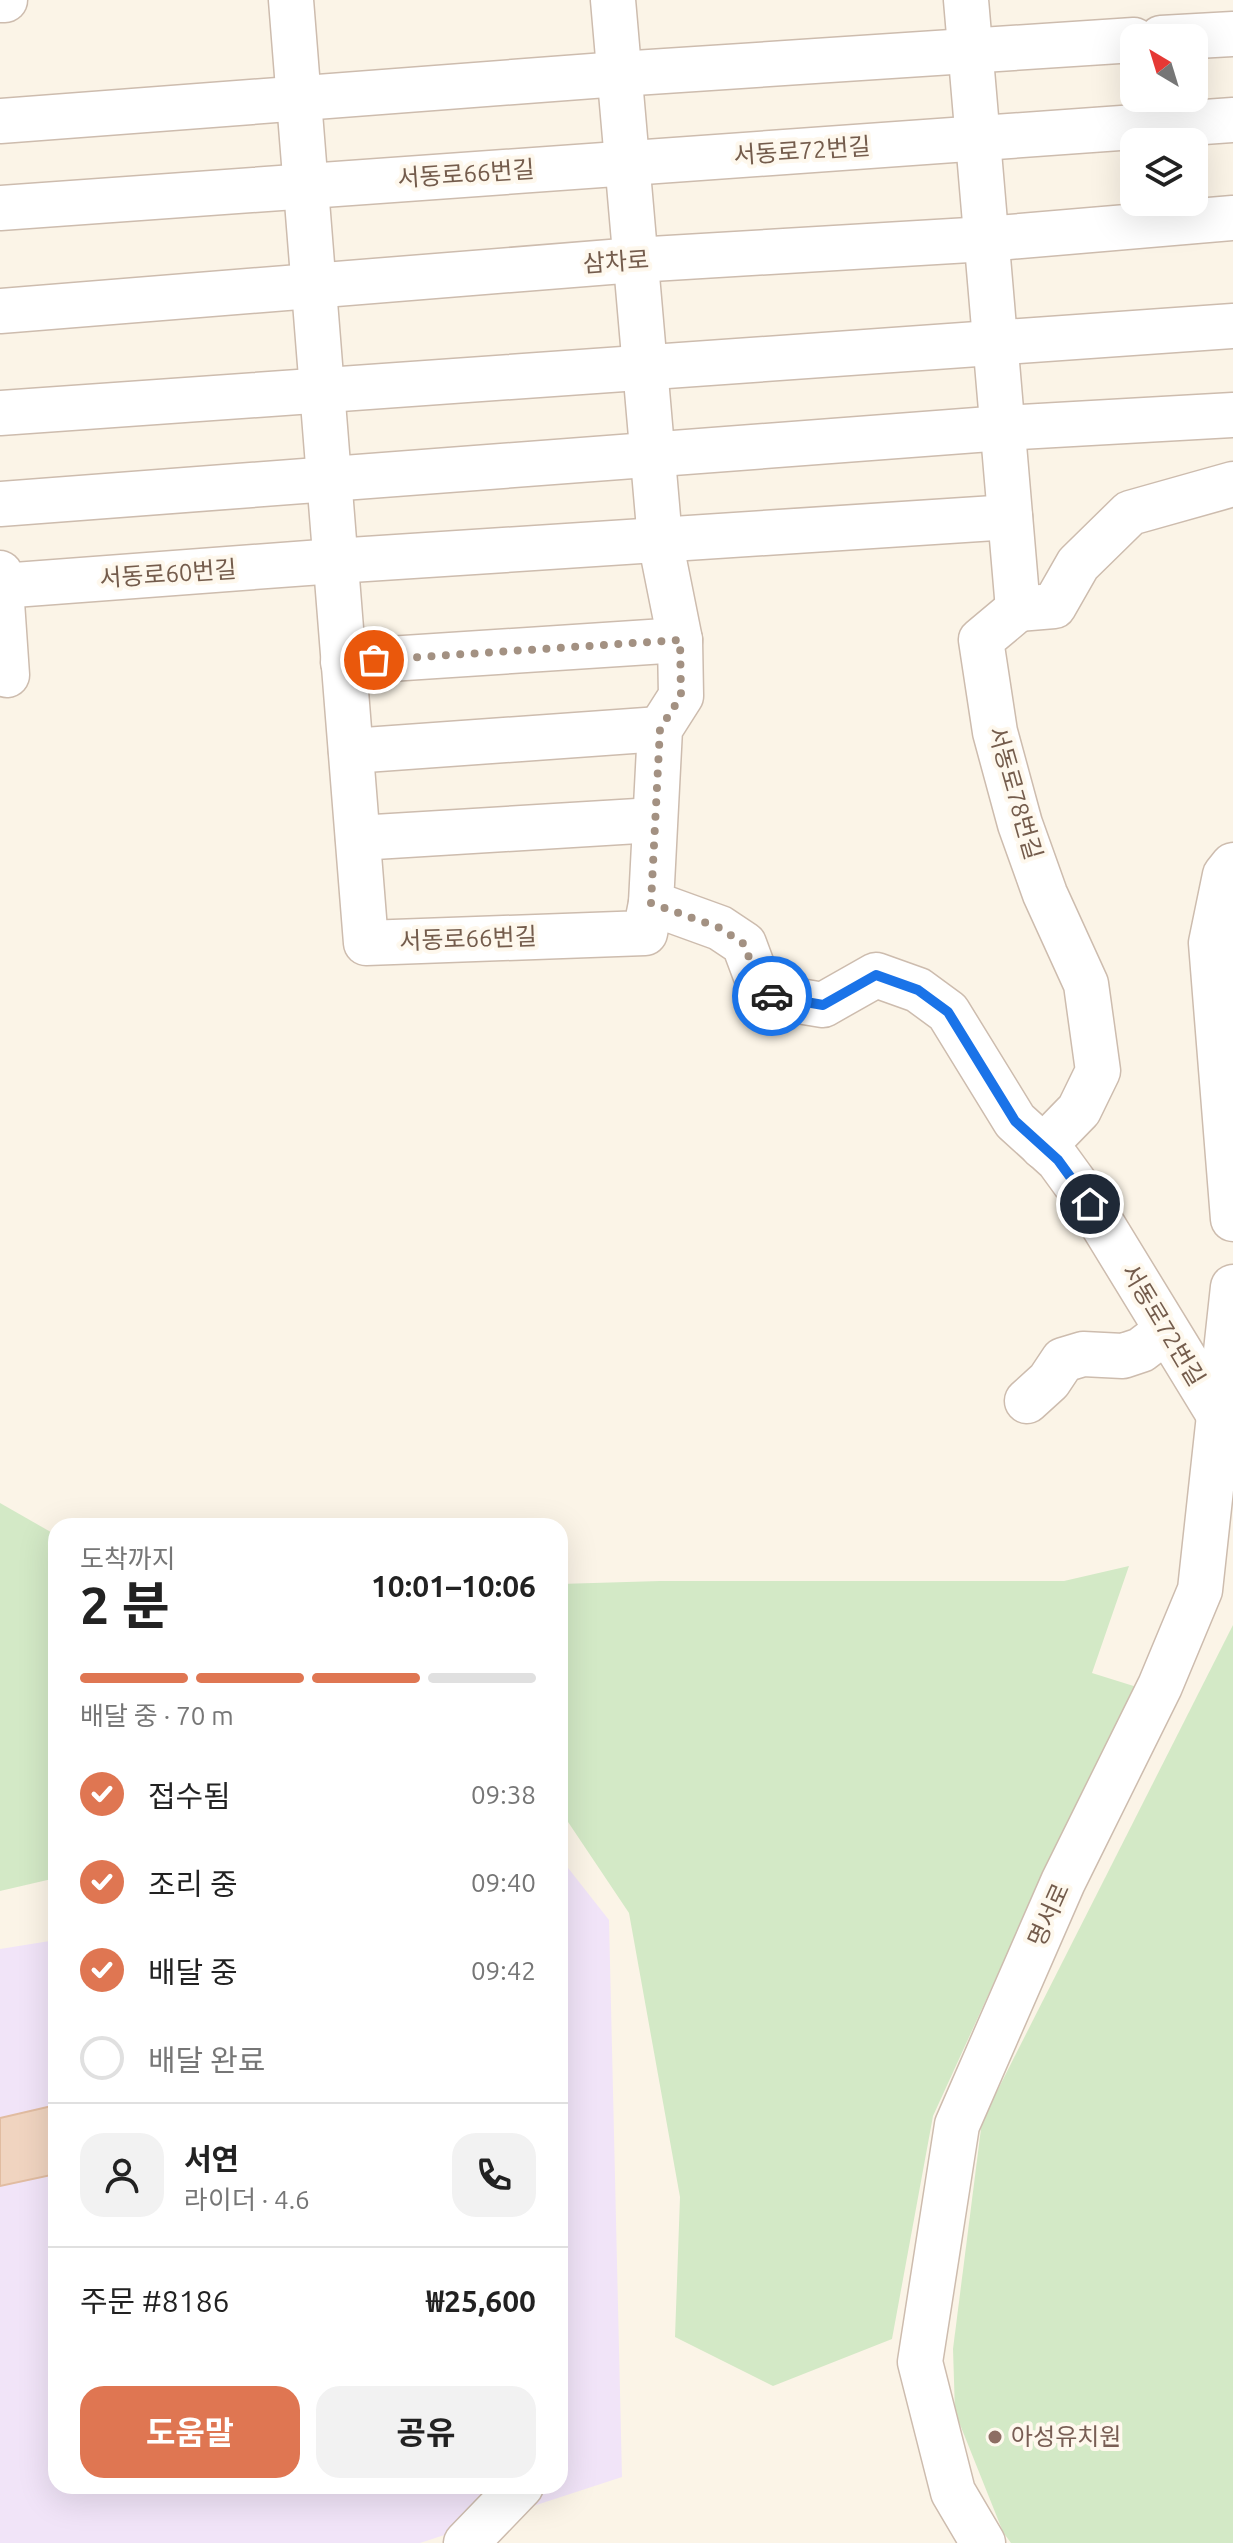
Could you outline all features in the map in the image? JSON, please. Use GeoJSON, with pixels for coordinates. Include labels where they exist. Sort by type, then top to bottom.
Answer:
{"type":"FeatureCollection","features":[{"type":"Feature","properties":{"kind":"street","name":"서동로66번길"},"geometry":{"type":"LineString","coordinates":[[291,0],[366,943],[645,933],[651,903]]}},
{"type":"Feature","properties":{"kind":"street"},"geometry":{"type":"LineString","coordinates":[[613,0],[660,540],[680,640],[681,696],[660,729],[651,903]]}},
{"type":"Feature","properties":{"kind":"street"},"geometry":{"type":"LineString","coordinates":[[966,0],[1018,609],[1054,606],[1078,564],[1130,513],[1233,484]]}},
{"type":"Feature","properties":{"kind":"street"},"geometry":{"type":"LineString","coordinates":[[1208,35],[1233,34]]}},
{"type":"Feature","properties":{"kind":"street"},"geometry":{"type":"LineString","coordinates":[[0,121],[619,74],[1120,41]]}},
{"type":"Feature","properties":{"kind":"street"},"geometry":{"type":"LineString","coordinates":[[978,138],[1233,120]]}},
{"type":"Feature","properties":{"kind":"street","name":"서동로72번길"},"geometry":{"type":"LineString","coordinates":[[627,163],[978,138]]}},
{"type":"Feature","properties":{"kind":"street","name":"서동로66번길"},"geometry":{"type":"LineString","coordinates":[[305,185],[627,163]]}},
{"type":"Feature","properties":{"kind":"street"},"geometry":{"type":"LineString","coordinates":[[0,208],[305,185]]}},
{"type":"Feature","properties":{"kind":"street","name":"삼차로"},"geometry":{"type":"LineString","coordinates":[[0,311],[635,260],[986,239],[1233,218]]}},
{"type":"Feature","properties":{"kind":"street"},"geometry":{"type":"LineString","coordinates":[[0,413],[1233,326]]}},
{"type":"Feature","properties":{"kind":"street"},"geometry":{"type":"LineString","coordinates":[[0,504],[1003,428],[1233,415]]}},
{"type":"Feature","properties":{"kind":"street"},"geometry":{"type":"LineString","coordinates":[[335,561],[1010,517]]}},
{"type":"Feature","properties":{"kind":"street","name":"서동로60번길"},"geometry":{"type":"LineString","coordinates":[[0,586],[335,561]]}},
{"type":"Feature","properties":{"kind":"street"},"geometry":{"type":"LineString","coordinates":[[0,573],[7,675]]}},
{"type":"Feature","properties":{"kind":"street","name":"서동로78번길"},"geometry":{"type":"LineString","coordinates":[[1018,609],[981,640],[995,732],[1020,824],[1045,894],[1086,984],[1098,1071],[1079,1110],[1043,1147]]}},
{"type":"Feature","properties":{"kind":"street"},"geometry":{"type":"LineString","coordinates":[[343,662],[680,640]]}},
{"type":"Feature","properties":{"kind":"street"},"geometry":{"type":"LineString","coordinates":[[351,751],[660,729]]}},
{"type":"Feature","properties":{"kind":"street"},"geometry":{"type":"LineString","coordinates":[[358,838],[654,820]]}},
{"type":"Feature","properties":{"kind":"street"},"geometry":{"type":"LineString","coordinates":[[1233,865],[1225,875],[1211,943],[1233,1219]]}},
{"type":"Feature","properties":{"kind":"street","name":"서동로72번길"},"geometry":{"type":"LineString","coordinates":[[651,903],[720,928],[744,944],[763,995],[823,1005],[876,975],[918,990],[948,1012],[1015,1121],[1058,1160],[1090,1204],[1219,1415]]}},
{"type":"Feature","properties":{"kind":"street","name":"명서로"},"geometry":{"type":"LineString","coordinates":[[983,2543],[953,2492],[920,2362],[957,2125],[1063,1882],[1160,1686],[1200,1590],[1233,1287]]}},
{"type":"Feature","properties":{"kind":"street"},"geometry":{"type":"LineString","coordinates":[[1027,1401],[1049,1381],[1063,1360],[1083,1354],[1123,1356],[1141,1350],[1166,1331]]}},
{"type":"Feature","properties":{"kind":"street"},"geometry":{"type":"LineString","coordinates":[[466,2543],[513,2494]]}},
{"type":"Feature","properties":{"kind":"shaded area"},"geometry":{"type":"Polygon","coordinates":[[[568,1868],[609,1920],[622,2477],[420,2543],[0,2543],[0,1949],[48,1941],[48,2494],[568,2494],[568,1868]]]}},
{"type":"Feature","properties":{"kind":"green space"},"geometry":{"type":"Polygon","coordinates":[[[0,1503],[48,1530],[48,1880],[0,1891],[0,1503]]]}},
{"type":"Feature","properties":{"kind":"green space"},"geometry":{"type":"Polygon","coordinates":[[[1129,1566],[1092,1673],[1140,1688],[1017,1932],[933,2116],[892,2339],[773,2386],[675,2337],[680,2197],[629,1913],[568,1822],[568,1584],[1064,1581],[1129,1566]]]}},
{"type":"Feature","properties":{"kind":"green space"},"geometry":{"type":"Polygon","coordinates":[[[1233,1625],[1233,2543],[1011,2543],[1003,2532],[955,2412],[953,2349],[982,2121],[1233,1625]]]}},
{"type":"Feature","properties":{"kind":"building"},"geometry":{"type":"Polygon","coordinates":[[[48,2107],[48,2176],[0,2186],[0,2118],[48,2107]]]}},
{"type":"Feature","properties":{"kind":"way so far"},"geometry":{"type":"LineString","coordinates":[[374,660],[680,640],[681,696],[660,729],[651,903],[720,928],[744,944],[763,995],[772,996]]}},
{"type":"Feature","properties":{"kind":"place","name":"아성유치원"},"geometry":{"type":"Point","coordinates":[995,2437]}},
{"type":"Feature","properties":{"kind":"route"},"geometry":{"type":"LineString","coordinates":[[772,996],[823,1005],[876,975],[918,990],[948,1012],[1015,1121],[1058,1160],[1090,1204]]}}]}
